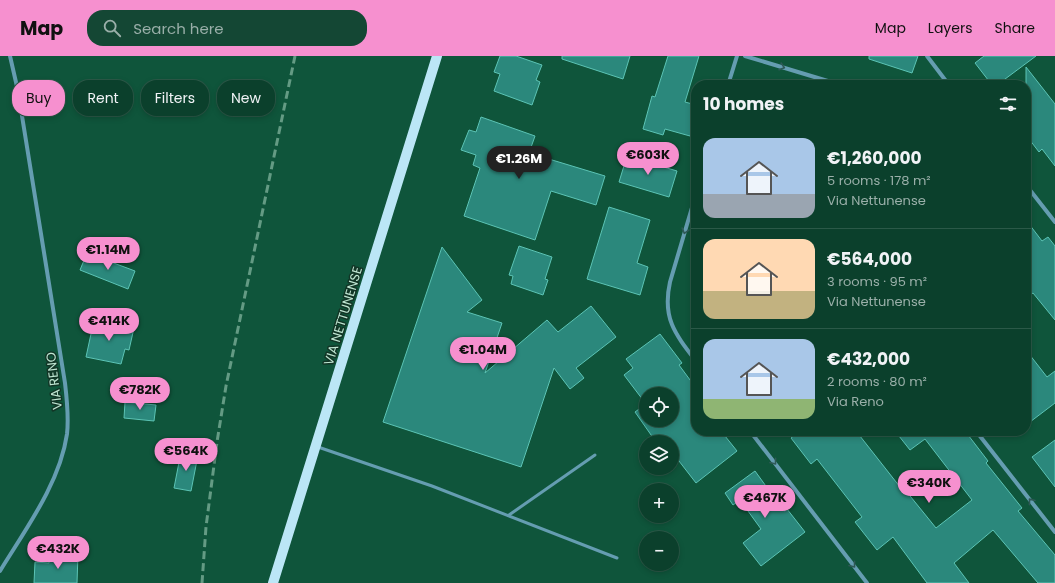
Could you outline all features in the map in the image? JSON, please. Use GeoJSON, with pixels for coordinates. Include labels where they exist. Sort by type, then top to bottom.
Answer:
{"type":"FeatureCollection","features":[{"type":"Feature","properties":{"kind":"main road","name":"VIA NETTUNENSE"},"geometry":{"type":"LineString","coordinates":[[273,583],[437,56]]}},
{"type":"Feature","properties":{"kind":"street","name":"VIA RENO"},"geometry":{"type":"LineString","coordinates":[[0,571],[33,517],[55,474],[65,446],[68,418],[64,375],[18,91],[10,56]]}},
{"type":"Feature","properties":{"kind":"street"},"geometry":{"type":"LineString","coordinates":[[730,80],[737,56]]}},
{"type":"Feature","properties":{"kind":"street"},"geometry":{"type":"LineString","coordinates":[[745,56],[824,80]]}},
{"type":"Feature","properties":{"kind":"street"},"geometry":{"type":"LineString","coordinates":[[927,56],[945,80]]}},
{"type":"Feature","properties":{"kind":"street"},"geometry":{"type":"LineString","coordinates":[[1031,191],[1055,222]]}},
{"type":"Feature","properties":{"kind":"street"},"geometry":{"type":"LineString","coordinates":[[691,211],[670,282],[668,296],[668,311],[675,332],[691,354]]}},
{"type":"Feature","properties":{"kind":"street"},"geometry":{"type":"LineString","coordinates":[[754,436],[867,583]]}},
{"type":"Feature","properties":{"kind":"street"},"geometry":{"type":"LineString","coordinates":[[980,436],[1055,532]]}},
{"type":"Feature","properties":{"kind":"lane"},"geometry":{"type":"LineString","coordinates":[[316,446],[432,486],[617,558]]}},
{"type":"Feature","properties":{"kind":"lane"},"geometry":{"type":"LineString","coordinates":[[509,515],[595,455]]}},
{"type":"Feature","properties":{"kind":"building"},"geometry":{"type":"Polygon","coordinates":[[[500,56],[516,56],[542,65],[536,80],[540,82],[532,105],[494,91],[500,74],[494,72],[500,56]]]}},
{"type":"Feature","properties":{"kind":"building"},"geometry":{"type":"Polygon","coordinates":[[[562,56],[630,56],[623,79],[562,59],[562,56]]]}},
{"type":"Feature","properties":{"kind":"building"},"geometry":{"type":"Polygon","coordinates":[[[668,56],[699,56],[685,102],[691,104],[690,136],[665,129],[663,135],[643,129],[652,96],[655,97],[668,56]]]}},
{"type":"Feature","properties":{"kind":"building"},"geometry":{"type":"Polygon","coordinates":[[[869,56],[918,56],[912,73],[869,59],[869,56]]]}},
{"type":"Feature","properties":{"kind":"building"},"geometry":{"type":"Polygon","coordinates":[[[984,56],[1036,56],[1004,80],[988,80],[975,63],[984,56]]]}},
{"type":"Feature","properties":{"kind":"building"},"geometry":{"type":"Polygon","coordinates":[[[1026,67],[1055,104],[1055,166],[1042,149],[1039,152],[1031,142],[1031,80],[1026,80],[1026,67]]]}},
{"type":"Feature","properties":{"kind":"building"},"geometry":{"type":"Polygon","coordinates":[[[481,117],[535,136],[529,153],[605,176],[596,205],[551,191],[535,240],[464,216],[480,168],[473,165],[476,155],[461,150],[469,130],[476,132],[481,117]]]}},
{"type":"Feature","properties":{"kind":"building"},"geometry":{"type":"Polygon","coordinates":[[[627,156],[677,171],[669,197],[619,182],[627,156]]]}},
{"type":"Feature","properties":{"kind":"building"},"geometry":{"type":"Polygon","coordinates":[[[609,207],[650,220],[637,263],[648,267],[640,295],[587,279],[609,207]]]}},
{"type":"Feature","properties":{"kind":"building"},"geometry":{"type":"Polygon","coordinates":[[[1031,227],[1042,241],[1048,237],[1055,246],[1055,320],[1033,293],[1031,294],[1031,227]]]}},
{"type":"Feature","properties":{"kind":"building"},"geometry":{"type":"Polygon","coordinates":[[[519,246],[552,257],[545,279],[548,280],[543,295],[511,284],[513,276],[509,275],[519,246]]]}},
{"type":"Feature","properties":{"kind":"building"},"geometry":{"type":"Polygon","coordinates":[[[442,247],[482,300],[467,312],[502,323],[485,373],[547,320],[558,332],[591,306],[616,337],[576,368],[584,378],[570,389],[554,368],[521,467],[383,422],[442,247]]]}},
{"type":"Feature","properties":{"kind":"building"},"geometry":{"type":"Polygon","coordinates":[[[87,253],[135,271],[128,289],[80,270],[87,253]]]}},
{"type":"Feature","properties":{"kind":"building"},"geometry":{"type":"Polygon","coordinates":[[[94,320],[134,328],[129,350],[125,349],[121,364],[86,357],[94,320]]]}},
{"type":"Feature","properties":{"kind":"building"},"geometry":{"type":"Polygon","coordinates":[[[660,334],[682,363],[679,365],[691,381],[691,436],[725,436],[737,451],[696,483],[679,461],[679,435],[651,435],[646,427],[679,427],[679,387],[639,387],[639,395],[624,375],[633,368],[626,359],[660,334]]]}},
{"type":"Feature","properties":{"kind":"building"},"geometry":{"type":"Polygon","coordinates":[[[1031,356],[1047,377],[1055,371],[1055,403],[1031,421],[1031,356]]]}},
{"type":"Feature","properties":{"kind":"building"},"geometry":{"type":"Polygon","coordinates":[[[125,402],[156,405],[154,421],[124,418],[125,402]]]}},
{"type":"Feature","properties":{"kind":"building"},"geometry":{"type":"Polygon","coordinates":[[[639,409],[639,418],[635,412],[639,409]]]}},
{"type":"Feature","properties":{"kind":"building"},"geometry":{"type":"Polygon","coordinates":[[[794,436],[860,436],[900,487],[902,486],[936,528],[972,500],[925,439],[910,450],[899,436],[969,436],[988,461],[986,463],[1022,508],[1018,511],[1055,555],[1055,583],[1038,583],[993,530],[954,563],[969,583],[927,583],[893,537],[877,550],[855,522],[862,517],[817,459],[811,464],[791,438],[794,436]]]}},
{"type":"Feature","properties":{"kind":"building"},"geometry":{"type":"Polygon","coordinates":[[[1055,440],[1055,487],[1032,457],[1055,440]]]}},
{"type":"Feature","properties":{"kind":"building"},"geometry":{"type":"Polygon","coordinates":[[[181,452],[198,455],[191,491],[174,488],[181,452]]]}},
{"type":"Feature","properties":{"kind":"building"},"geometry":{"type":"Polygon","coordinates":[[[755,471],[784,511],[787,509],[805,532],[761,566],[743,543],[761,529],[740,500],[733,505],[725,493],[755,471]]]}},
{"type":"Feature","properties":{"kind":"building"},"geometry":{"type":"Polygon","coordinates":[[[59,553],[78,554],[77,583],[34,583],[35,562],[49,563],[49,559],[58,559],[59,553]]]}},
{"type":"Feature","properties":{"kind":"railway"},"geometry":{"type":"LineString","coordinates":[[202,583],[206,527],[226,386],[295,56]]}}]}
